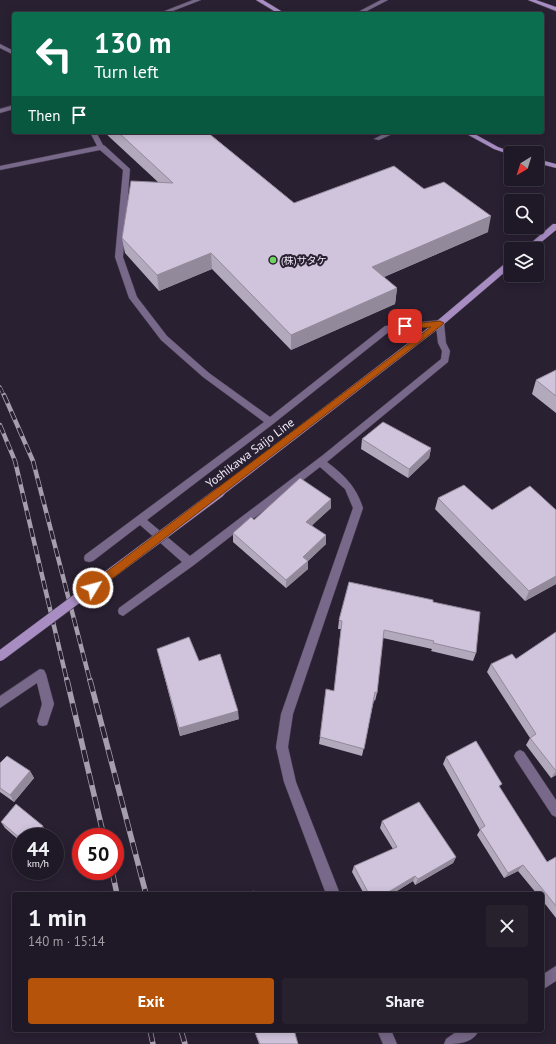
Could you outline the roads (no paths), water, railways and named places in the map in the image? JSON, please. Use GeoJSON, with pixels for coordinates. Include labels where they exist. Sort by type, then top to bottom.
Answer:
{"type":"FeatureCollection","features":[{"type":"Feature","properties":{"kind":"main road"},"geometry":{"type":"LineString","coordinates":[[259,0],[279,12]]}},
{"type":"Feature","properties":{"kind":"main road"},"geometry":{"type":"LineString","coordinates":[[531,0],[556,9]]}},
{"type":"Feature","properties":{"kind":"main road"},"geometry":{"type":"LineString","coordinates":[[470,134],[496,148],[504,150]]}},
{"type":"Feature","properties":{"kind":"main road"},"geometry":{"type":"LineString","coordinates":[[544,163],[556,166]]}},
{"type":"Feature","properties":{"kind":"main road"},"geometry":{"type":"LineString","coordinates":[[537,242],[556,226]]}},
{"type":"Feature","properties":{"kind":"main road","name":"Yoshikawa Saijo Line"},"geometry":{"type":"LineString","coordinates":[[0,656],[220,492],[440,323],[504,269]]}},
{"type":"Feature","properties":{"kind":"street"},"geometry":{"type":"LineString","coordinates":[[165,12],[198,0]]}},
{"type":"Feature","properties":{"kind":"street"},"geometry":{"type":"LineString","coordinates":[[361,12],[385,0]]}},
{"type":"Feature","properties":{"kind":"street"},"geometry":{"type":"LineString","coordinates":[[0,46],[12,52]]}},
{"type":"Feature","properties":{"kind":"street"},"geometry":{"type":"LineString","coordinates":[[0,111],[12,108]]}},
{"type":"Feature","properties":{"kind":"street"},"geometry":{"type":"LineString","coordinates":[[95,134],[103,148],[127,169],[119,257],[132,298],[164,338],[206,375],[270,422]]}},
{"type":"Feature","properties":{"kind":"street"},"geometry":{"type":"LineString","coordinates":[[377,139],[389,134]]}},
{"type":"Feature","properties":{"kind":"street"},"geometry":{"type":"LineString","coordinates":[[0,168],[103,148]]}},
{"type":"Feature","properties":{"kind":"street"},"geometry":{"type":"LineString","coordinates":[[89,558],[270,422],[388,328],[440,323],[442,343],[446,352],[445,360],[320,462],[190,562],[123,611]]}},
{"type":"Feature","properties":{"kind":"street"},"geometry":{"type":"LineString","coordinates":[[320,462],[347,483],[355,495],[358,508],[287,714],[282,747],[290,782],[332,892]]}},
{"type":"Feature","properties":{"kind":"street"},"geometry":{"type":"LineString","coordinates":[[140,520],[190,562]]}},
{"type":"Feature","properties":{"kind":"street"},"geometry":{"type":"LineString","coordinates":[[0,703],[40,674],[48,704],[44,721]]}},
{"type":"Feature","properties":{"kind":"street"},"geometry":{"type":"LineString","coordinates":[[520,756],[556,810]]}},
{"type":"Feature","properties":{"kind":"street"},"geometry":{"type":"LineString","coordinates":[[544,982],[556,973]]}},
{"type":"Feature","properties":{"kind":"street"},"geometry":{"type":"LineString","coordinates":[[385,1032],[390,1044]]}},
{"type":"Feature","properties":{"kind":"street"},"geometry":{"type":"LineString","coordinates":[[451,1044],[469,1032]]}},
{"type":"Feature","properties":{"kind":"railway"},"geometry":{"type":"LineString","coordinates":[[0,387],[4,396]]}},
{"type":"Feature","properties":{"kind":"railway"},"geometry":{"type":"LineString","coordinates":[[4,395],[33,461],[90,681]]}},
{"type":"Feature","properties":{"kind":"railway"},"geometry":{"type":"LineString","coordinates":[[0,425],[15,461],[67,681]]}},
{"type":"Feature","properties":{"kind":"railway"},"geometry":{"type":"LineString","coordinates":[[67,680],[102,828]]}},
{"type":"Feature","properties":{"kind":"railway"},"geometry":{"type":"LineString","coordinates":[[90,680],[145,892]]}},
{"type":"Feature","properties":{"kind":"railway"},"geometry":{"type":"LineString","coordinates":[[114,880],[117,892]]}},
{"type":"Feature","properties":{"kind":"railway"},"geometry":{"type":"LineString","coordinates":[[150,1032],[153,1044]]}},
{"type":"Feature","properties":{"kind":"railway"},"geometry":{"type":"LineString","coordinates":[[182,1032],[185,1044]]}},
{"type":"Feature","properties":{"kind":"place","name":"(株)サタケ"},"geometry":{"type":"Point","coordinates":[273,260]}}]}
